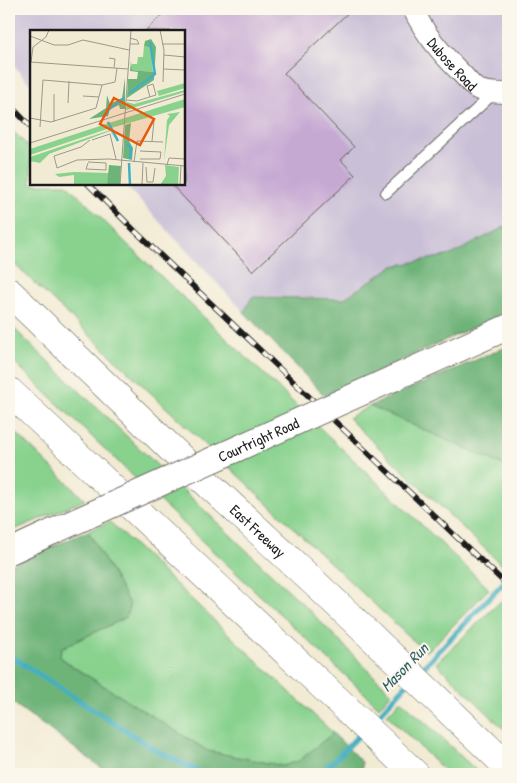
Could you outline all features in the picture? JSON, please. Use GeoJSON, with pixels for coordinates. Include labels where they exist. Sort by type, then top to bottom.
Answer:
{"type":"FeatureCollection","features":[{"type":"Feature","properties":{"kind":"highway","name":"East Freeway"},"geometry":{"type":"LineString","coordinates":[[9,292],[508,767]]}},
{"type":"Feature","properties":{"kind":"highway"},"geometry":{"type":"LineString","coordinates":[[9,391],[408,767]]}},
{"type":"Feature","properties":{"kind":"street","name":"Dubose Road"},"geometry":{"type":"LineString","coordinates":[[413,9],[433,43],[451,64],[477,89],[502,93]]}},
{"type":"Feature","properties":{"kind":"street","name":"Courtright Road"},"geometry":{"type":"LineString","coordinates":[[9,552],[508,328]]}},
{"type":"Feature","properties":{"kind":"lane"},"geometry":{"type":"LineString","coordinates":[[386,193],[502,93]]}},
{"type":"Feature","properties":{"kind":"shaded area"},"geometry":{"type":"Polygon","coordinates":[[[9,9],[508,9],[508,225],[451,255],[393,266],[343,299],[252,297],[244,312],[125,185],[185,185],[185,30],[30,30],[30,84],[9,61],[9,9]]]}},
{"type":"Feature","properties":{"kind":"green space"},"geometry":{"type":"Polygon","coordinates":[[[9,127],[30,148],[30,185],[68,185],[125,242],[489,589],[427,652],[9,259],[9,127]]]}},
{"type":"Feature","properties":{"kind":"green space"},"geometry":{"type":"Polygon","coordinates":[[[508,225],[508,311],[325,396],[244,312],[252,297],[343,299],[393,266],[451,255],[508,225]]]}},
{"type":"Feature","properties":{"kind":"green space"},"geometry":{"type":"Polygon","coordinates":[[[9,324],[306,607],[392,693],[379,707],[9,357],[9,324]]]}},
{"type":"Feature","properties":{"kind":"green space"},"geometry":{"type":"Polygon","coordinates":[[[508,346],[508,467],[370,406],[508,346]]]}},
{"type":"Feature","properties":{"kind":"green space"},"geometry":{"type":"Polygon","coordinates":[[[370,406],[508,467],[507,570],[348,418],[370,406]]]}},
{"type":"Feature","properties":{"kind":"green space"},"geometry":{"type":"Polygon","coordinates":[[[9,426],[85,500],[9,532],[9,426]]]}},
{"type":"Feature","properties":{"kind":"green space"},"geometry":{"type":"Polygon","coordinates":[[[110,522],[333,733],[299,761],[283,766],[208,751],[60,657],[61,648],[125,618],[129,605],[88,531],[110,522]]]}},
{"type":"Feature","properties":{"kind":"green space"},"geometry":{"type":"Polygon","coordinates":[[[88,531],[130,605],[125,618],[61,648],[60,657],[208,751],[283,766],[299,761],[333,733],[362,762],[362,774],[110,774],[9,700],[9,566],[88,531]]]}},
{"type":"Feature","properties":{"kind":"green space"},"geometry":{"type":"Polygon","coordinates":[[[502,600],[508,606],[508,733],[436,663],[502,600]]]}},
{"type":"Feature","properties":{"kind":"green space"},"geometry":{"type":"Polygon","coordinates":[[[401,700],[480,774],[448,774],[387,715],[401,700]]]}},
{"type":"Feature","properties":{"kind":"building"},"geometry":{"type":"Polygon","coordinates":[[[169,9],[352,9],[284,73],[354,147],[341,160],[355,175],[253,271],[172,185],[185,185],[185,30],[146,30],[169,9]]]}},
{"type":"Feature","properties":{"kind":"waterway","name":"Mason Run"},"geometry":{"type":"LineString","coordinates":[[418,673],[508,578]]}},
{"type":"Feature","properties":{"kind":"waterway","name":"Mason Run"},"geometry":{"type":"LineString","coordinates":[[9,655],[157,751],[203,774]]}},
{"type":"Feature","properties":{"kind":"waterway","name":"Mason Run"},"geometry":{"type":"LineString","coordinates":[[372,722],[408,683]]}},
{"type":"Feature","properties":{"kind":"waterway","name":"Mason Run"},"geometry":{"type":"LineString","coordinates":[[319,774],[362,732]]}},
{"type":"Feature","properties":{"kind":"railway"},"geometry":{"type":"LineString","coordinates":[[9,104],[30,126]]}},
{"type":"Feature","properties":{"kind":"railway"},"geometry":{"type":"LineString","coordinates":[[89,185],[508,586]]}}]}
